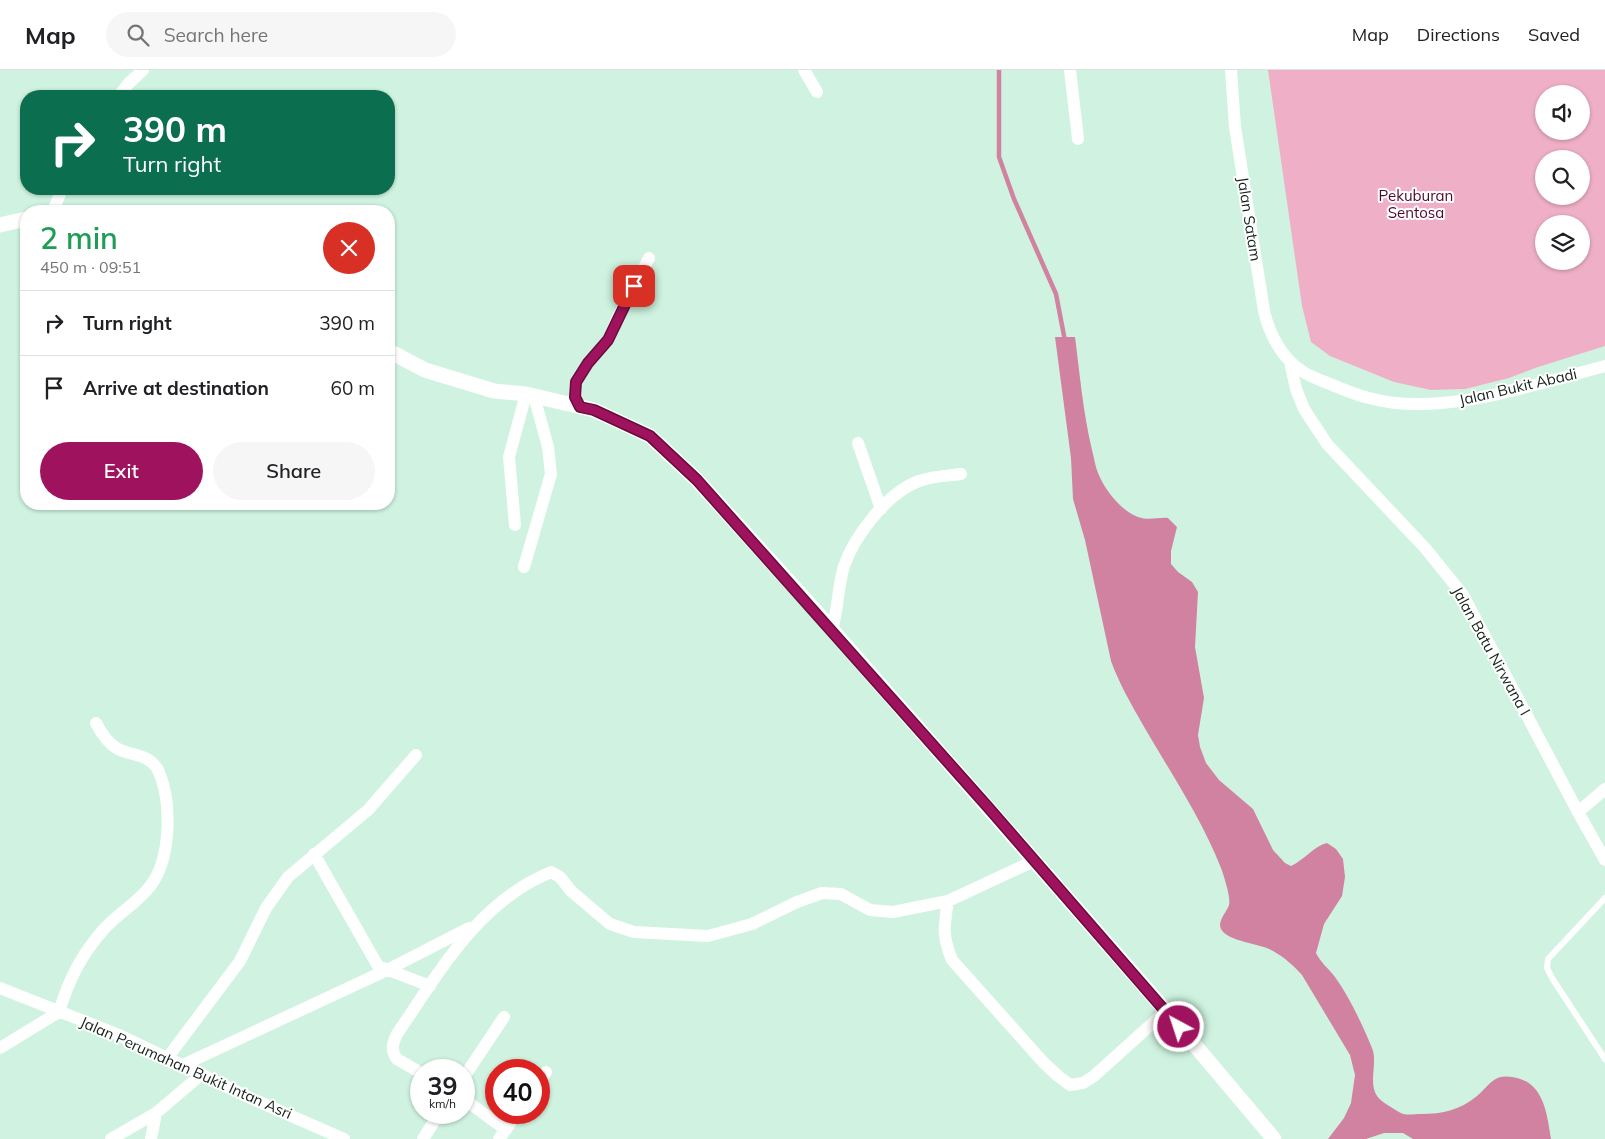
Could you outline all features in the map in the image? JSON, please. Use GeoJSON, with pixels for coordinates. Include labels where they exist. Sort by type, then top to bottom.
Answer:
{"type":"FeatureCollection","features":[{"type":"Feature","properties":{"kind":"street"},"geometry":{"type":"LineString","coordinates":[[124,90],[143,70]]}},
{"type":"Feature","properties":{"kind":"street"},"geometry":{"type":"LineString","coordinates":[[804,70],[817,92]]}},
{"type":"Feature","properties":{"kind":"street"},"geometry":{"type":"LineString","coordinates":[[1070,70],[1078,138]]}},
{"type":"Feature","properties":{"kind":"street","name":"Jalan Satam"},"geometry":{"type":"LineString","coordinates":[[1231,70],[1235,127],[1264,312],[1271,334],[1290,362]]}},
{"type":"Feature","properties":{"kind":"street"},"geometry":{"type":"LineString","coordinates":[[0,225],[20,220]]}},
{"type":"Feature","properties":{"kind":"street"},"geometry":{"type":"LineString","coordinates":[[580,407],[575,397],[576,382],[588,363],[608,340],[649,258]]}},
{"type":"Feature","properties":{"kind":"street"},"geometry":{"type":"LineString","coordinates":[[395,354],[425,370],[494,391],[530,395],[594,410],[650,436],[697,480],[832,630],[1166,1011],[1274,1139]]}},
{"type":"Feature","properties":{"kind":"street","name":"Jalan Bukit Abadi"},"geometry":{"type":"LineString","coordinates":[[1290,362],[1302,372],[1370,399],[1396,403],[1424,404],[1444,403],[1494,395],[1605,366]]}},
{"type":"Feature","properties":{"kind":"street","name":"Jalan Batu Nirwana I"},"geometry":{"type":"LineString","coordinates":[[1290,362],[1296,389],[1304,408],[1328,444],[1426,550],[1463,595],[1605,860]]}},
{"type":"Feature","properties":{"kind":"street"},"geometry":{"type":"LineString","coordinates":[[515,525],[509,457],[530,395]]}},
{"type":"Feature","properties":{"kind":"street"},"geometry":{"type":"LineString","coordinates":[[524,567],[551,474],[548,447],[530,395]]}},
{"type":"Feature","properties":{"kind":"street"},"geometry":{"type":"LineString","coordinates":[[858,443],[881,509]]}},
{"type":"Feature","properties":{"kind":"street"},"geometry":{"type":"LineString","coordinates":[[832,630],[840,581],[853,544],[866,525],[905,488],[918,481],[961,474]]}},
{"type":"Feature","properties":{"kind":"street"},"geometry":{"type":"LineString","coordinates":[[0,1048],[59,1012],[66,986],[76,967],[110,923],[143,894],[158,874],[164,858],[168,808],[156,767],[142,756],[113,746],[102,734],[96,723]]}},
{"type":"Feature","properties":{"kind":"street"},"geometry":{"type":"LineString","coordinates":[[168,1057],[240,961],[266,908],[288,877],[368,810],[416,755]]}},
{"type":"Feature","properties":{"kind":"street"},"geometry":{"type":"LineString","coordinates":[[1578,812],[1605,789]]}},
{"type":"Feature","properties":{"kind":"street"},"geometry":{"type":"LineString","coordinates":[[314,854],[375,962],[381,968],[430,986]]}},
{"type":"Feature","properties":{"kind":"street"},"geometry":{"type":"LineString","coordinates":[[410,1067],[397,1059],[392,1045],[397,1034],[463,938],[505,897],[535,878],[551,872],[560,877],[572,891],[610,924],[634,932],[708,936],[752,924],[797,902],[822,893],[841,894],[870,910],[893,912],[948,901],[1034,861]]}},
{"type":"Feature","properties":{"kind":"street"},"geometry":{"type":"LineString","coordinates":[[948,901],[944,928],[946,945],[952,960],[1043,1062],[1070,1085],[1083,1084],[1094,1076],[1166,1011]]}},
{"type":"Feature","properties":{"kind":"street"},"geometry":{"type":"LineString","coordinates":[[184,1065],[387,970],[478,923]]}},
{"type":"Feature","properties":{"kind":"street","name":"Jalan Perumahan Bukit Intan Asri"},"geometry":{"type":"LineString","coordinates":[[0,988],[119,1035],[248,1097],[344,1139]]}},
{"type":"Feature","properties":{"kind":"street"},"geometry":{"type":"LineString","coordinates":[[475,1060],[504,1017]]}},
{"type":"Feature","properties":{"kind":"street"},"geometry":{"type":"LineString","coordinates":[[111,1139],[156,1113],[202,1074]]}},
{"type":"Feature","properties":{"kind":"street"},"geometry":{"type":"LineString","coordinates":[[475,1109],[503,1134]]}},
{"type":"Feature","properties":{"kind":"street"},"geometry":{"type":"LineString","coordinates":[[151,1139],[156,1113]]}},
{"type":"Feature","properties":{"kind":"street"},"geometry":{"type":"LineString","coordinates":[[423,1139],[432,1124]]}},
{"type":"Feature","properties":{"kind":"lane"},"geometry":{"type":"LineString","coordinates":[[1605,898],[1548,959],[1547,968],[1605,1059]]}},
{"type":"Feature","properties":{"kind":"green space","name":"Pekuburan Sentosa"},"geometry":{"type":"Polygon","coordinates":[[[1268,70],[1605,70],[1605,346],[1509,378],[1465,389],[1431,390],[1394,382],[1330,356],[1311,342],[1302,306],[1268,70]]]}},
{"type":"Feature","properties":{"kind":"shaded area"},"geometry":{"type":"Polygon","coordinates":[[[1055,337],[1075,337],[1089,436],[1097,470],[1105,486],[1114,499],[1131,514],[1146,519],[1168,518],[1177,527],[1171,551],[1171,564],[1178,572],[1192,582],[1198,592],[1195,647],[1204,698],[1198,735],[1206,763],[1219,780],[1253,809],[1273,850],[1285,863],[1291,866],[1327,843],[1336,849],[1343,859],[1345,877],[1342,896],[1324,924],[1316,953],[1346,994],[1372,1048],[1374,1054],[1373,1085],[1377,1096],[1384,1103],[1404,1114],[1437,1113],[1451,1110],[1471,1101],[1496,1079],[1512,1077],[1523,1080],[1537,1092],[1542,1100],[1548,1119],[1551,1139],[1413,1139],[1403,1133],[1384,1133],[1366,1139],[1328,1139],[1344,1118],[1351,1103],[1355,1075],[1350,1055],[1296,968],[1273,951],[1237,940],[1221,929],[1220,923],[1228,908],[1229,897],[1221,868],[1195,813],[1134,709],[1111,661],[1085,540],[1073,499],[1071,458],[1055,337]]]}},
{"type":"Feature","properties":{"kind":"waterway"},"geometry":{"type":"LineString","coordinates":[[999,70],[999,157],[1014,199],[1056,294],[1065,341]]}},
{"type":"Feature","properties":{"kind":"route"},"geometry":{"type":"LineString","coordinates":[[634,286],[608,340],[588,363],[576,382],[574,391],[580,407],[594,410],[650,436],[697,480],[987,806],[1179,1027]]}}]}
